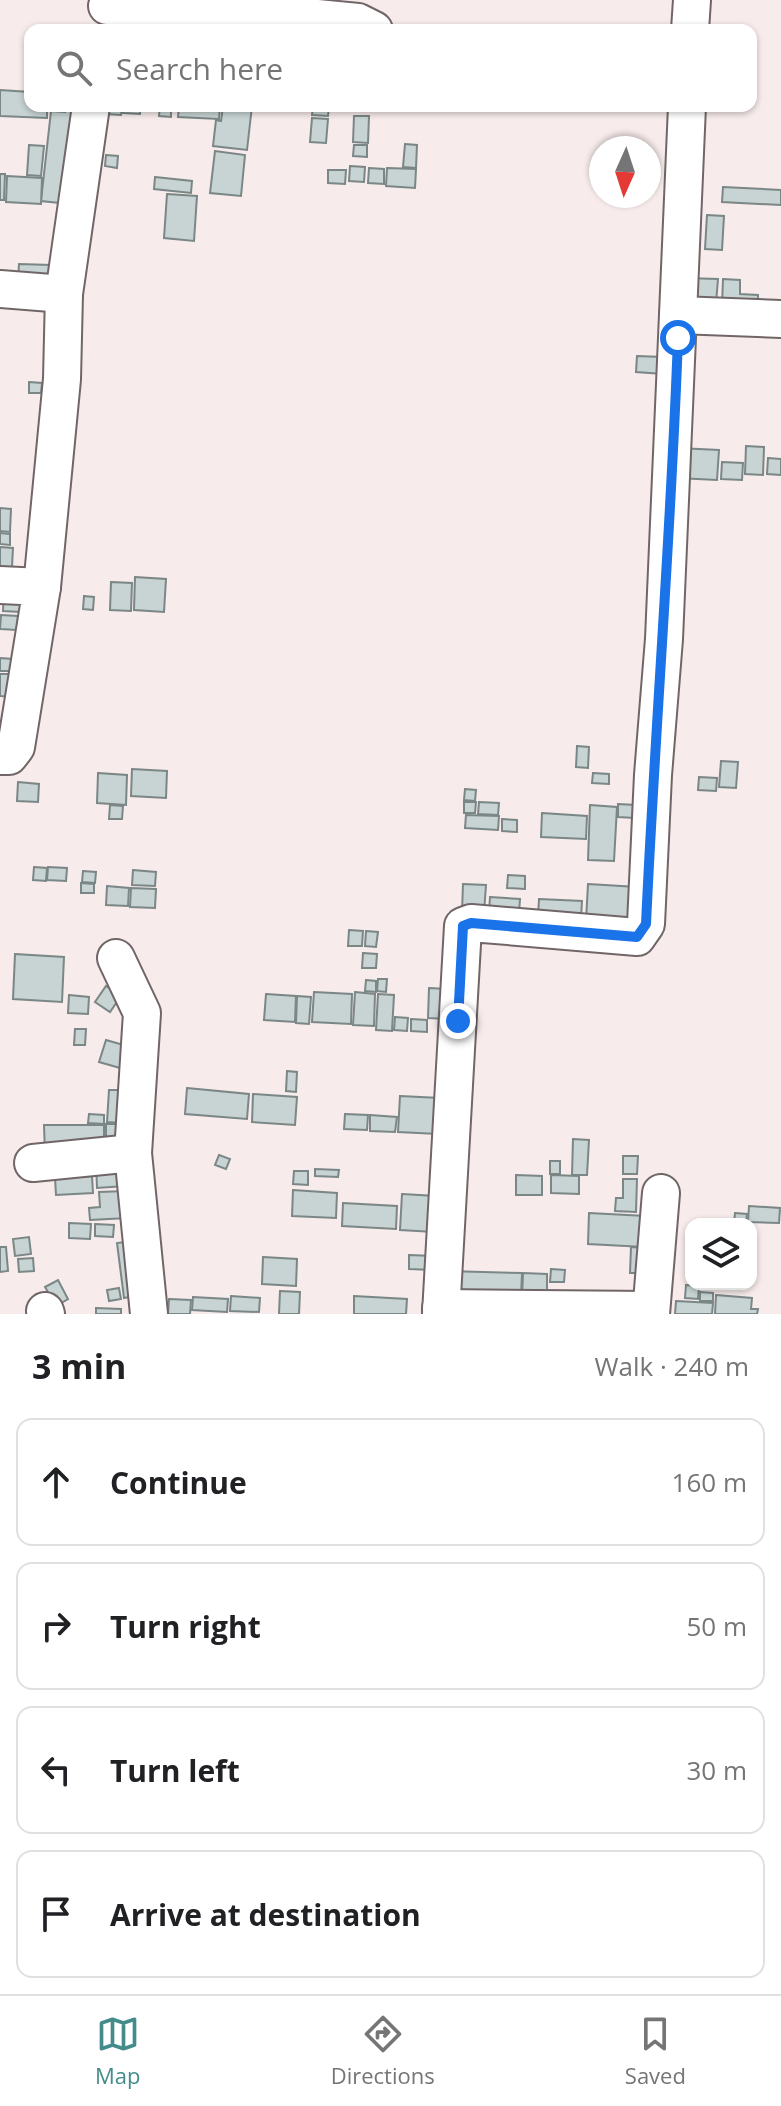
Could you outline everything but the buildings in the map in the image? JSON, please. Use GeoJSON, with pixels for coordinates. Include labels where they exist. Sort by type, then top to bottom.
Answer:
{"type":"FeatureCollection","features":[{"type":"Feature","properties":{"kind":"street"},"geometry":{"type":"LineString","coordinates":[[690,24],[692,0]]}},
{"type":"Feature","properties":{"kind":"street"},"geometry":{"type":"LineString","coordinates":[[106,12],[267,13],[362,24]]}},
{"type":"Feature","properties":{"kind":"street"},"geometry":{"type":"LineString","coordinates":[[0,756],[9,756],[16,747],[42,587],[62,379],[64,294],[90,112]]}},
{"type":"Feature","properties":{"kind":"street"},"geometry":{"type":"LineString","coordinates":[[661,1193],[651,1312],[441,1311],[463,926],[471,923],[637,937],[646,924],[653,775],[665,624],[687,112]]}},
{"type":"Feature","properties":{"kind":"street"},"geometry":{"type":"LineString","coordinates":[[0,289],[64,294]]}},
{"type":"Feature","properties":{"kind":"street"},"geometry":{"type":"LineString","coordinates":[[678,315],[781,319]]}},
{"type":"Feature","properties":{"kind":"street"},"geometry":{"type":"LineString","coordinates":[[0,585],[42,587]]}},
{"type":"Feature","properties":{"kind":"street"},"geometry":{"type":"LineString","coordinates":[[116,958],[142,1013],[133,1153],[149,1314]]}},
{"type":"Feature","properties":{"kind":"street"},"geometry":{"type":"LineString","coordinates":[[33,1163],[119,1157],[133,1153]]}},
{"type":"Feature","properties":{"kind":"route"},"geometry":{"type":"LineString","coordinates":[[458,1021],[463,926],[471,923],[637,937],[646,924],[653,775],[664,639],[678,338]]}}]}
